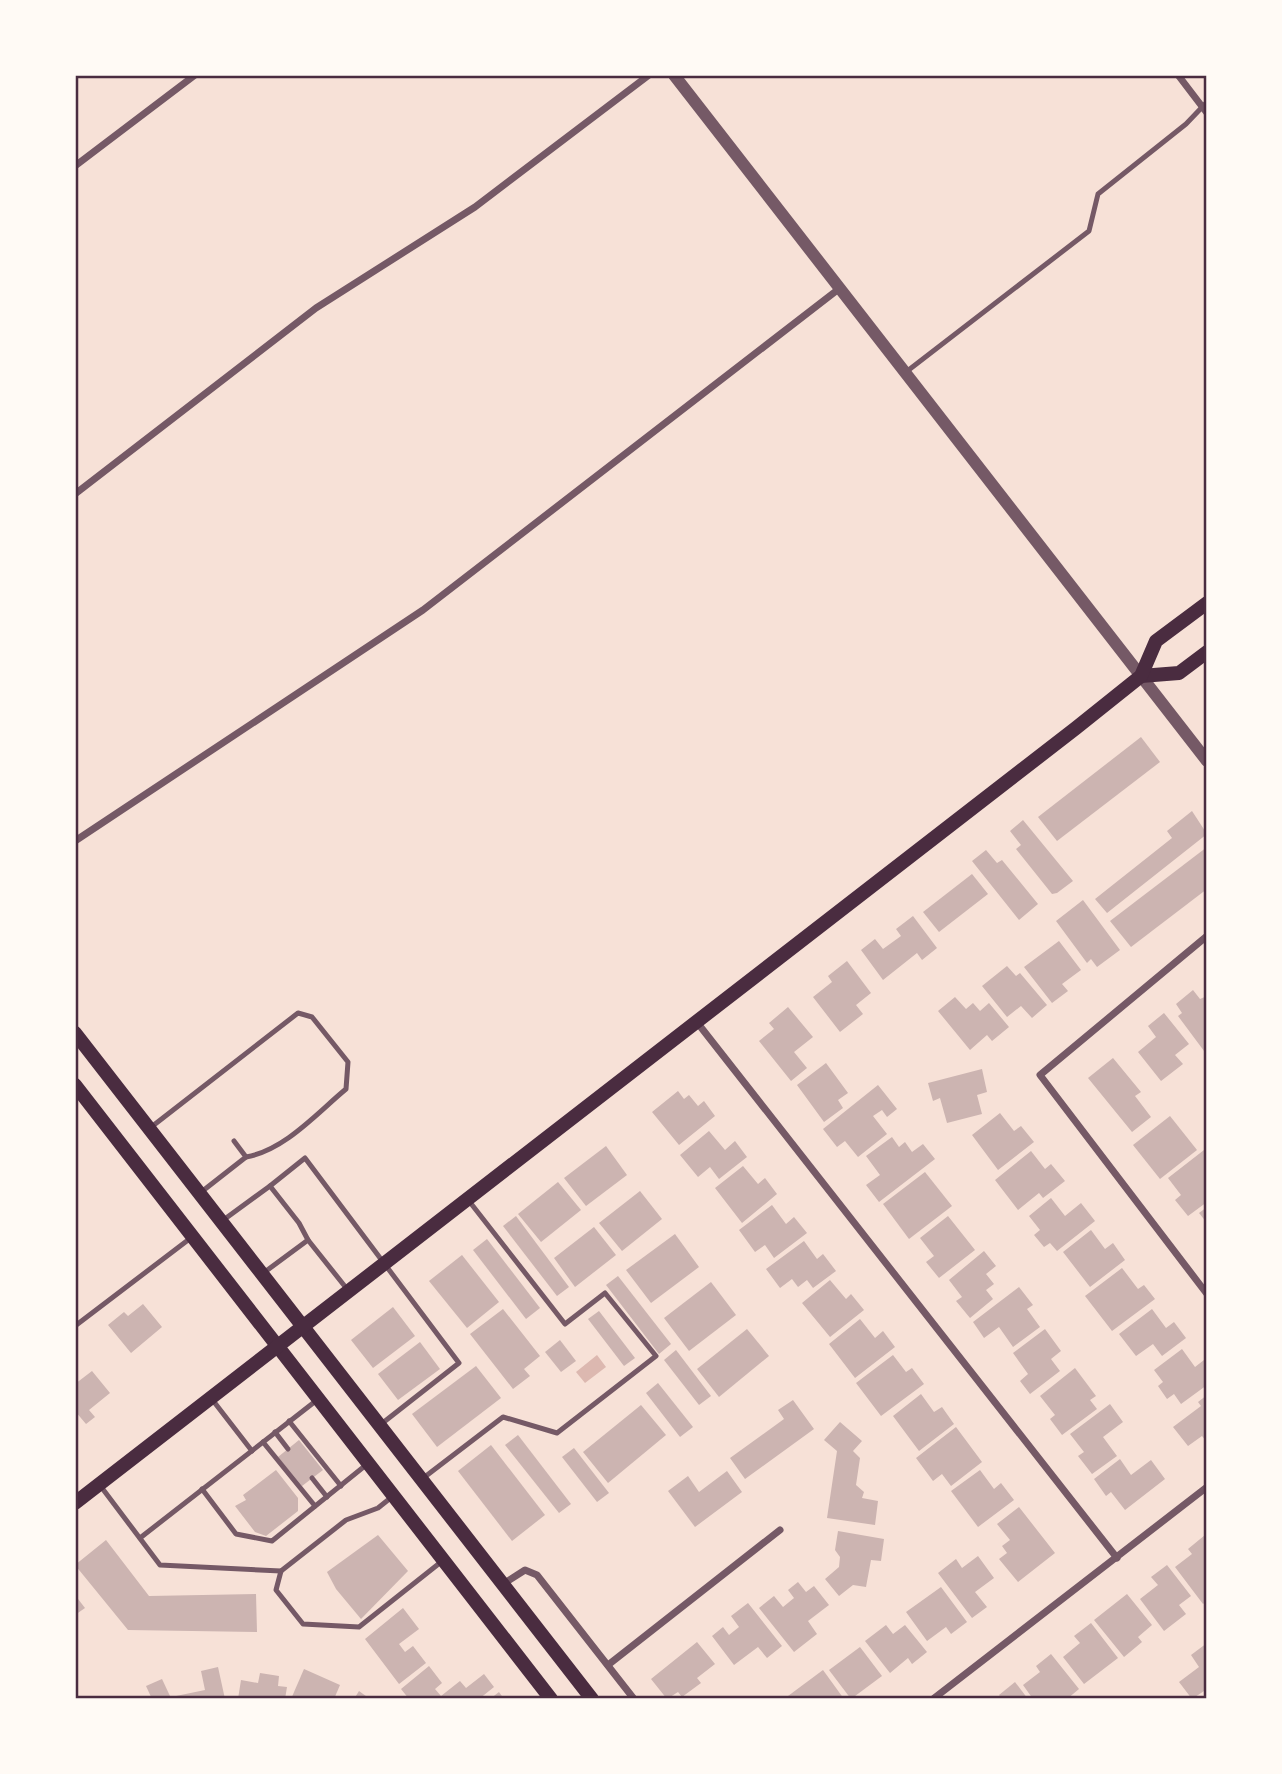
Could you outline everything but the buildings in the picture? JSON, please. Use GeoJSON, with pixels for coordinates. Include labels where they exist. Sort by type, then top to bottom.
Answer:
{"type":"FeatureCollection","features":[{"type":"Feature","properties":{"kind":"main road"},"geometry":{"type":"LineString","coordinates":[[75,1503],[1141,676],[1156,642],[1207,603]]}},
{"type":"Feature","properties":{"kind":"main road"},"geometry":{"type":"LineString","coordinates":[[1141,676],[1180,673],[1207,652]]}},
{"type":"Feature","properties":{"kind":"main road"},"geometry":{"type":"LineString","coordinates":[[75,1033],[592,1699]]}},
{"type":"Feature","properties":{"kind":"main road"},"geometry":{"type":"LineString","coordinates":[[75,1085],[551,1699]]}},
{"type":"Feature","properties":{"kind":"street"},"geometry":{"type":"LineString","coordinates":[[75,166],[195,75]]}},
{"type":"Feature","properties":{"kind":"street"},"geometry":{"type":"LineString","coordinates":[[75,494],[316,308],[475,207],[649,75]]}},
{"type":"Feature","properties":{"kind":"street"},"geometry":{"type":"LineString","coordinates":[[674,75],[1141,676],[1205,754]]}},
{"type":"Feature","properties":{"kind":"street"},"geometry":{"type":"LineString","coordinates":[[1178,75],[1205,107]]}},
{"type":"Feature","properties":{"kind":"street"},"geometry":{"type":"LineString","coordinates":[[75,841],[423,610],[840,288]]}},
{"type":"Feature","properties":{"kind":"street"},"geometry":{"type":"LineString","coordinates":[[1207,936],[1040,1075],[1207,1294]]}},
{"type":"Feature","properties":{"kind":"street"},"geometry":{"type":"LineString","coordinates":[[696,1021],[1117,1558]]}},
{"type":"Feature","properties":{"kind":"street"},"geometry":{"type":"LineString","coordinates":[[933,1699],[1207,1487]]}},
{"type":"Feature","properties":{"kind":"street"},"geometry":{"type":"LineString","coordinates":[[608,1665],[780,1530]]}},
{"type":"Feature","properties":{"kind":"street"},"geometry":{"type":"LineString","coordinates":[[503,1584],[519,1572],[533,1572],[634,1699]]}},
{"type":"Feature","properties":{"kind":"lane"},"geometry":{"type":"LineString","coordinates":[[906,372],[1089,231],[1098,194],[1205,107]]}},
{"type":"Feature","properties":{"kind":"lane"},"geometry":{"type":"LineString","coordinates":[[149,1128],[298,1013],[312,1017],[348,1062],[346,1089],[289,1137],[260,1155],[246,1157],[200,1194]]}},
{"type":"Feature","properties":{"kind":"lane"},"geometry":{"type":"LineString","coordinates":[[234,1141],[246,1157]]}},
{"type":"Feature","properties":{"kind":"lane"},"geometry":{"type":"LineString","coordinates":[[222,1221],[305,1158],[459,1363],[380,1425]]}},
{"type":"Feature","properties":{"kind":"lane"},"geometry":{"type":"LineString","coordinates":[[270,1186],[348,1290]]}},
{"type":"Feature","properties":{"kind":"lane"},"geometry":{"type":"LineString","coordinates":[[422,1479],[503,1417],[556,1433],[656,1356],[606,1293],[565,1324],[467,1198]]}},
{"type":"Feature","properties":{"kind":"lane"},"geometry":{"type":"LineString","coordinates":[[75,1326],[192,1237]]}},
{"type":"Feature","properties":{"kind":"lane"},"geometry":{"type":"LineString","coordinates":[[262,1274],[308,1240]]}},
{"type":"Feature","properties":{"kind":"lane"},"geometry":{"type":"LineString","coordinates":[[211,1398],[251,1451]]}},
{"type":"Feature","properties":{"kind":"lane"},"geometry":{"type":"LineString","coordinates":[[140,1538],[318,1398]]}},
{"type":"Feature","properties":{"kind":"lane"},"geometry":{"type":"LineString","coordinates":[[289,1421],[341,1486]]}},
{"type":"Feature","properties":{"kind":"lane"},"geometry":{"type":"LineString","coordinates":[[275,1432],[288,1449]]}},
{"type":"Feature","properties":{"kind":"lane"},"geometry":{"type":"LineString","coordinates":[[263,1441],[315,1506]]}},
{"type":"Feature","properties":{"kind":"lane"},"geometry":{"type":"LineString","coordinates":[[202,1489],[236,1534],[272,1541],[368,1464]]}},
{"type":"Feature","properties":{"kind":"lane"},"geometry":{"type":"LineString","coordinates":[[313,1478],[327,1497]]}},
{"type":"Feature","properties":{"kind":"lane"},"geometry":{"type":"LineString","coordinates":[[99,1484],[160,1565],[281,1571]]}},
{"type":"Feature","properties":{"kind":"lane"},"geometry":{"type":"LineString","coordinates":[[393,1496],[378,1508],[346,1520],[281,1571],[276,1590],[303,1624],[359,1627],[443,1560]]}},
{"type":"Feature","properties":{"kind":"shaded area"},"geometry":{"type":"Polygon","coordinates":[[[597,1355],[606,1367],[585,1383],[576,1372],[597,1355]]]}}]}
